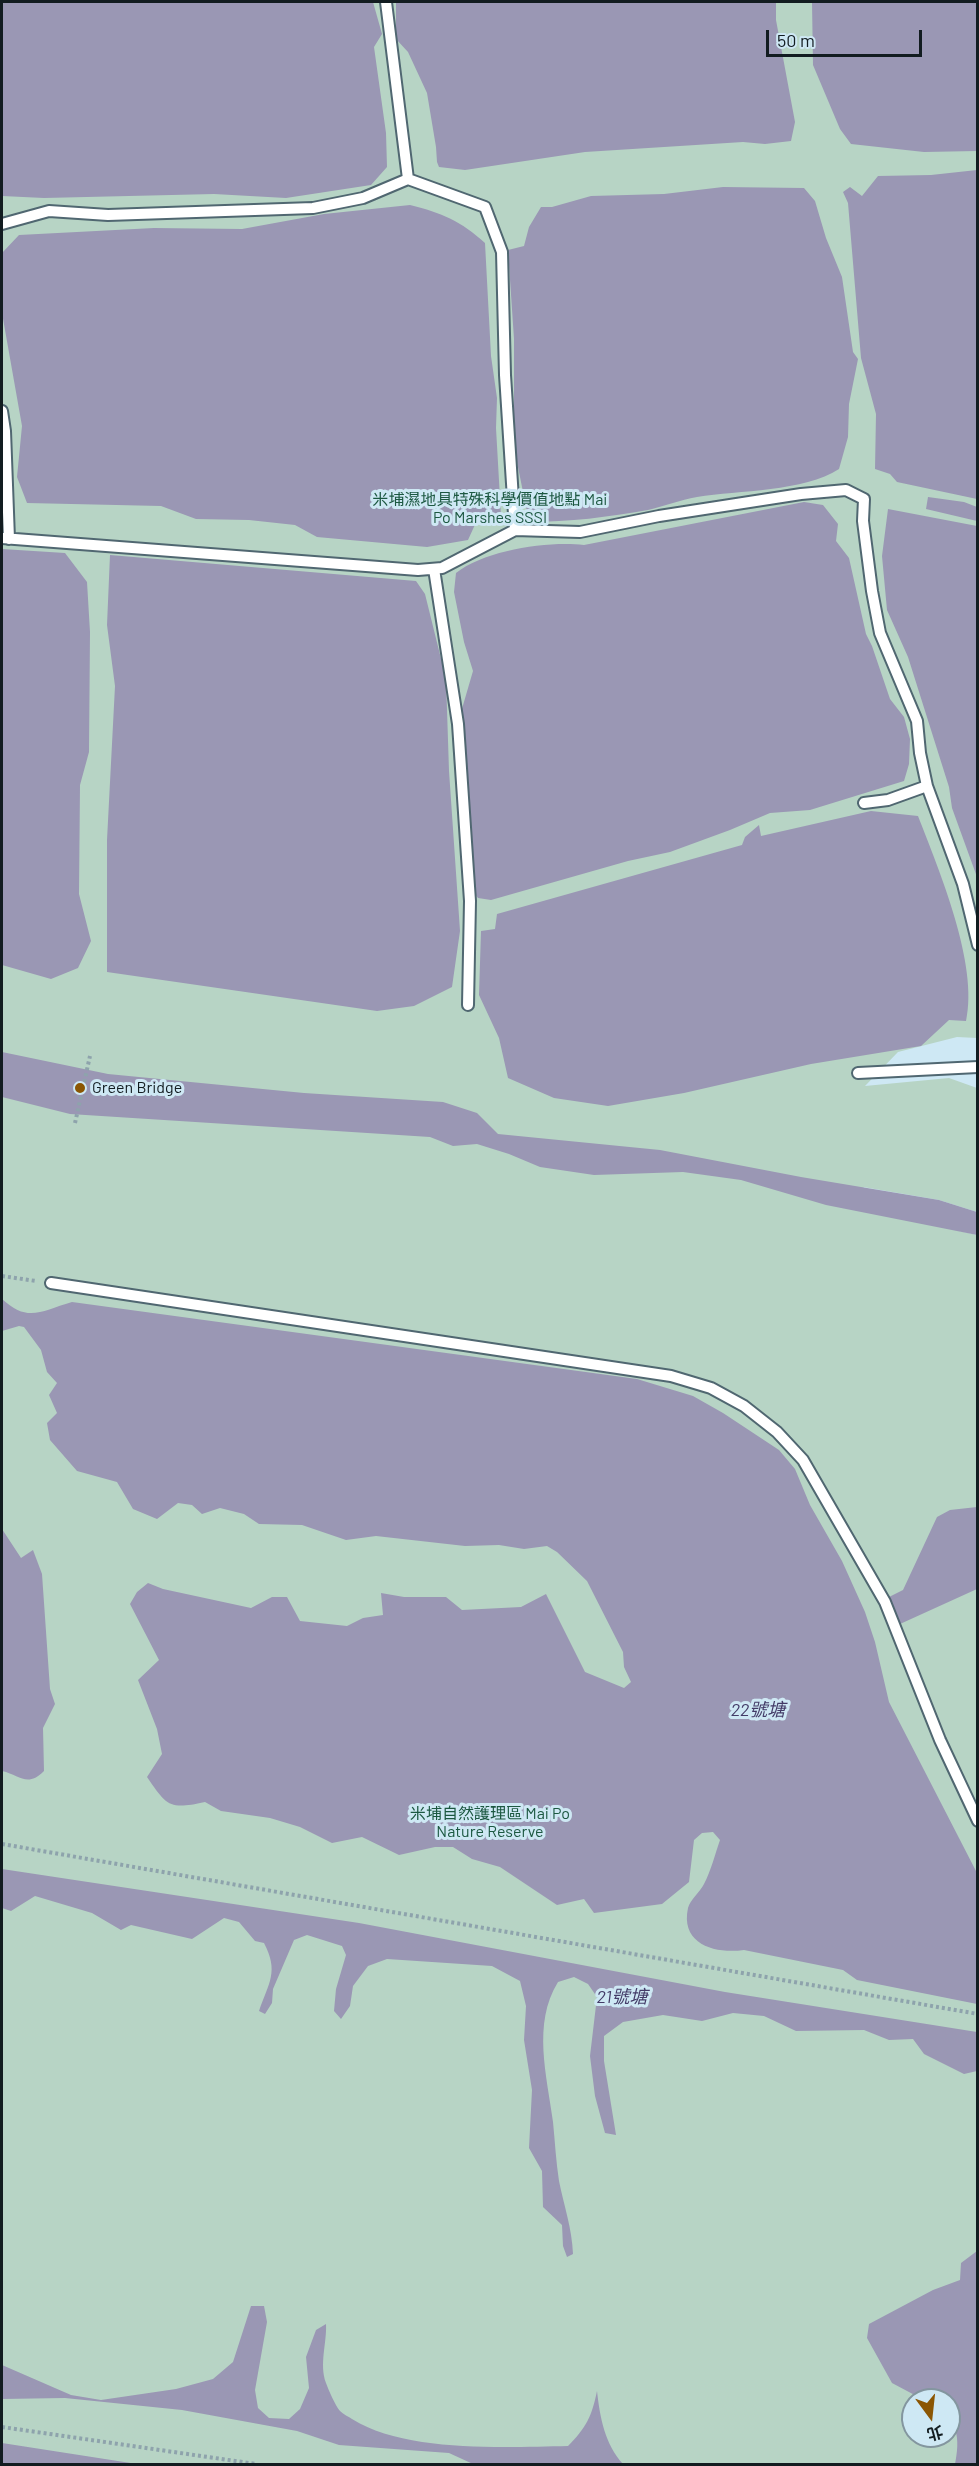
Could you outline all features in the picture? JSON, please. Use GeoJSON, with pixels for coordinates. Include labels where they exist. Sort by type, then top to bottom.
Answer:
{"type":"FeatureCollection","features":[{"type":"Feature","properties":{"kind":"lane"},"geometry":{"type":"LineString","coordinates":[[386,2],[408,179]]}},
{"type":"Feature","properties":{"kind":"lane"},"geometry":{"type":"LineString","coordinates":[[2,224],[50,211],[108,215],[313,208],[363,198],[408,179],[485,207],[502,252],[505,375],[515,530]]}},
{"type":"Feature","properties":{"kind":"lane"},"geometry":{"type":"LineString","coordinates":[[2,411],[5,431],[5,538],[418,570],[442,568],[515,530],[580,532],[659,516],[812,493],[846,490],[864,499],[863,521],[880,633],[917,721],[920,753],[927,786],[963,884],[978,945]]}},
{"type":"Feature","properties":{"kind":"lane"},"geometry":{"type":"LineString","coordinates":[[434,569],[458,724],[470,901],[468,1005]]}},
{"type":"Feature","properties":{"kind":"lane"},"geometry":{"type":"LineString","coordinates":[[864,803],[888,800],[927,786]]}},
{"type":"Feature","properties":{"kind":"lane"},"geometry":{"type":"LineString","coordinates":[[858,1073],[978,1067]]}},
{"type":"Feature","properties":{"kind":"lane"},"geometry":{"type":"LineString","coordinates":[[51,1283],[671,1377],[698,1383],[727,1396],[762,1418],[794,1449],[812,1474],[856,1556],[885,1602],[940,1740],[978,1821]]}},
{"type":"Feature","properties":{"kind":"path"},"geometry":{"type":"LineString","coordinates":[[75,1123],[90,1056]]}},
{"type":"Feature","properties":{"kind":"path"},"geometry":{"type":"LineString","coordinates":[[2,1276],[51,1283]]}},
{"type":"Feature","properties":{"kind":"path"},"geometry":{"type":"LineString","coordinates":[[2,1844],[978,2014]]}},
{"type":"Feature","properties":{"kind":"path"},"geometry":{"type":"LineString","coordinates":[[2,2427],[256,2464]]}},
{"type":"Feature","properties":{"kind":"green space"},"geometry":{"type":"Polygon","coordinates":[[[2,2],[977,2],[977,1038],[957,1037],[898,1052],[865,1086],[949,1078],[977,1088],[977,1212],[939,1200],[863,1187],[899,1217],[977,1235],[977,2464],[2,2464],[2,2]]]}},
{"type":"Feature","properties":{"kind":"water"},"geometry":{"type":"Polygon","coordinates":[[[2,2],[373,2],[382,34],[374,47],[386,133],[387,167],[371,185],[286,198],[214,194],[44,198],[2,196],[2,2]]]}},
{"type":"Feature","properties":{"kind":"water"},"geometry":{"type":"Polygon","coordinates":[[[396,2],[776,2],[776,20],[795,122],[791,141],[585,152],[465,170],[439,167],[427,93],[408,52],[396,39],[396,2]]]}},
{"type":"Feature","properties":{"kind":"water"},"geometry":{"type":"Polygon","coordinates":[[[812,2],[977,2],[977,151],[924,152],[851,144],[840,129],[813,65],[812,2]]]}},
{"type":"Feature","properties":{"kind":"water"},"geometry":{"type":"Polygon","coordinates":[[[978,170],[977,499],[897,482],[890,474],[875,469],[876,414],[861,358],[848,203],[843,192],[850,187],[862,196],[878,176],[931,175],[978,170]]]}},
{"type":"Feature","properties":{"kind":"water"},"geometry":{"type":"Polygon","coordinates":[[[723,187],[804,188],[815,201],[826,238],[842,277],[853,352],[858,359],[849,404],[848,437],[839,469],[825,477],[790,486],[697,497],[648,510],[604,517],[529,522],[514,447],[514,339],[508,250],[524,246],[529,227],[541,207],[552,207],[591,196],[664,194],[723,187]]]}},
{"type":"Feature","properties":{"kind":"water"},"geometry":{"type":"Polygon","coordinates":[[[410,205],[450,219],[468,229],[485,243],[491,356],[497,398],[496,428],[501,516],[478,518],[468,540],[427,547],[317,537],[295,525],[249,520],[196,519],[161,506],[27,503],[17,477],[22,426],[2,313],[2,253],[19,235],[154,228],[242,229],[324,214],[410,205]]]}},
{"type":"Feature","properties":{"kind":"water"},"geometry":{"type":"Polygon","coordinates":[[[928,497],[964,502],[977,507],[977,521],[926,509],[928,497]]]}},
{"type":"Feature","properties":{"kind":"water"},"geometry":{"type":"Polygon","coordinates":[[[804,502],[823,505],[838,524],[836,541],[849,558],[866,634],[890,699],[904,717],[910,739],[909,764],[904,781],[810,810],[770,813],[670,852],[628,861],[491,900],[478,898],[468,885],[459,719],[473,671],[464,642],[454,592],[456,573],[483,558],[517,549],[553,544],[584,545],[804,502]]]}},
{"type":"Feature","properties":{"kind":"water"},"geometry":{"type":"Polygon","coordinates":[[[888,509],[977,526],[977,877],[952,808],[949,787],[908,657],[887,610],[882,556],[888,509]]]}},
{"type":"Feature","properties":{"kind":"water"},"geometry":{"type":"Polygon","coordinates":[[[2,549],[65,553],[87,582],[90,632],[89,752],[80,785],[79,894],[91,941],[78,968],[51,979],[2,965],[2,549]]]}},
{"type":"Feature","properties":{"kind":"water"},"geometry":{"type":"Polygon","coordinates":[[[110,555],[416,581],[425,594],[446,679],[449,771],[460,931],[452,987],[414,1006],[377,1011],[107,972],[107,840],[115,686],[107,625],[110,555]]]}},
{"type":"Feature","properties":{"kind":"water"},"geometry":{"type":"Polygon","coordinates":[[[871,811],[918,816],[946,890],[962,946],[969,998],[966,1021],[949,1020],[921,1046],[811,1064],[684,1093],[608,1106],[554,1098],[508,1078],[499,1038],[479,995],[481,931],[495,929],[497,914],[742,845],[745,837],[759,825],[761,836],[871,811]]]}},
{"type":"Feature","properties":{"kind":"water"},"geometry":{"type":"Polygon","coordinates":[[[2,1052],[108,1074],[304,1093],[443,1102],[477,1113],[498,1134],[660,1150],[939,1200],[977,1212],[977,1235],[826,1205],[741,1180],[683,1172],[594,1175],[540,1167],[477,1144],[453,1146],[430,1137],[70,1114],[2,1097],[2,1052]]]}},
{"type":"Feature","properties":{"kind":"water","name":"22號塘"},"geometry":{"type":"Polygon","coordinates":[[[2,1299],[27,1313],[35,1313],[72,1302],[637,1379],[693,1396],[779,1450],[795,1469],[810,1505],[842,1561],[865,1612],[875,1642],[889,1702],[977,1873],[977,2004],[857,1980],[843,1970],[744,1950],[722,1950],[702,1944],[689,1931],[688,1908],[704,1884],[713,1862],[720,1840],[713,1832],[702,1833],[694,1840],[689,1882],[662,1904],[594,1913],[584,1899],[557,1905],[500,1867],[472,1859],[453,1847],[435,1847],[399,1855],[362,1837],[332,1843],[300,1827],[270,1818],[221,1811],[205,1802],[184,1806],[165,1800],[147,1777],[162,1754],[157,1729],[138,1680],[159,1660],[130,1604],[137,1592],[148,1583],[163,1589],[251,1608],[272,1597],[287,1597],[300,1621],[347,1626],[363,1618],[383,1615],[381,1593],[404,1597],[446,1597],[462,1610],[521,1607],[546,1594],[585,1672],[624,1688],[631,1682],[624,1667],[623,1652],[587,1581],[557,1552],[547,1546],[524,1549],[499,1545],[465,1546],[376,1536],[346,1540],[302,1525],[259,1524],[244,1514],[220,1508],[202,1514],[192,1505],[178,1503],[157,1519],[133,1509],[117,1482],[77,1471],[50,1440],[47,1423],[57,1413],[49,1395],[57,1383],[47,1372],[41,1350],[24,1327],[19,1326],[2,1331],[2,1299]]]}},
{"type":"Feature","properties":{"kind":"water"},"geometry":{"type":"Polygon","coordinates":[[[977,1507],[977,1589],[900,1624],[887,1598],[903,1590],[937,1517],[950,1510],[977,1507]]]}},
{"type":"Feature","properties":{"kind":"water"},"geometry":{"type":"Polygon","coordinates":[[[2,1529],[21,1558],[33,1550],[42,1574],[50,1689],[55,1704],[43,1728],[44,1771],[28,1780],[2,1771],[2,1529]]]}},
{"type":"Feature","properties":{"kind":"water","name":"21號塘"},"geometry":{"type":"Polygon","coordinates":[[[2,1869],[359,1923],[725,1992],[977,2032],[977,2071],[964,2074],[924,2054],[913,2039],[889,2040],[864,2030],[796,2031],[764,2016],[733,2013],[702,2021],[663,2015],[623,2022],[604,2036],[604,2061],[616,2135],[605,2133],[595,2096],[590,2056],[597,1997],[588,1984],[574,1977],[558,1982],[545,2015],[543,2033],[545,2069],[559,2181],[572,2244],[573,2254],[567,2257],[563,2246],[562,2225],[543,2207],[542,2171],[529,2148],[532,2090],[524,2040],[526,2006],[520,1981],[492,1966],[387,1959],[368,1966],[353,1986],[350,2006],[341,2019],[334,2011],[336,1989],[346,1955],[342,1946],[307,1935],[294,1940],[273,1989],[272,2003],[265,2014],[259,2011],[271,1977],[269,1953],[264,1943],[255,1941],[239,1922],[224,1918],[192,1939],[131,1925],[121,1930],[92,1913],[35,1896],[11,1911],[2,1908],[2,1869]]]}},
{"type":"Feature","properties":{"kind":"water"},"geometry":{"type":"Polygon","coordinates":[[[977,2251],[977,2464],[955,2464],[957,2448],[961,2448],[961,2388],[901,2388],[892,2383],[867,2338],[869,2324],[933,2290],[960,2280],[961,2263],[977,2251]]]}},
{"type":"Feature","properties":{"kind":"water"},"geometry":{"type":"Polygon","coordinates":[[[251,2306],[264,2306],[267,2322],[255,2390],[258,2408],[269,2418],[289,2419],[300,2409],[309,2388],[306,2357],[316,2330],[326,2324],[323,2368],[330,2394],[341,2412],[374,2430],[400,2438],[457,2446],[568,2446],[587,2421],[597,2391],[604,2430],[623,2464],[473,2464],[449,2453],[339,2445],[297,2431],[182,2410],[65,2398],[2,2399],[2,2365],[71,2395],[101,2400],[176,2389],[213,2379],[233,2362],[251,2306]]]}},
{"type":"Feature","properties":{"kind":"water"},"geometry":{"type":"Polygon","coordinates":[[[2,2443],[137,2464],[2,2464],[2,2443]]]}},
{"type":"Feature","properties":{"kind":"place","name":"Green Bridge"},"geometry":{"type":"Point","coordinates":[80,1088]}},
{"type":"Feature","properties":{"kind":"park label","name":"米埔濕地具特殊科學價值地點 Mai Po Marshes SSSI"},"geometry":{"type":"Point","coordinates":[490,509]}},
{"type":"Feature","properties":{"kind":"park label","name":"米埔自然護理區 Mai Po Nature Reserve"},"geometry":{"type":"Point","coordinates":[490,1823]}}]}
